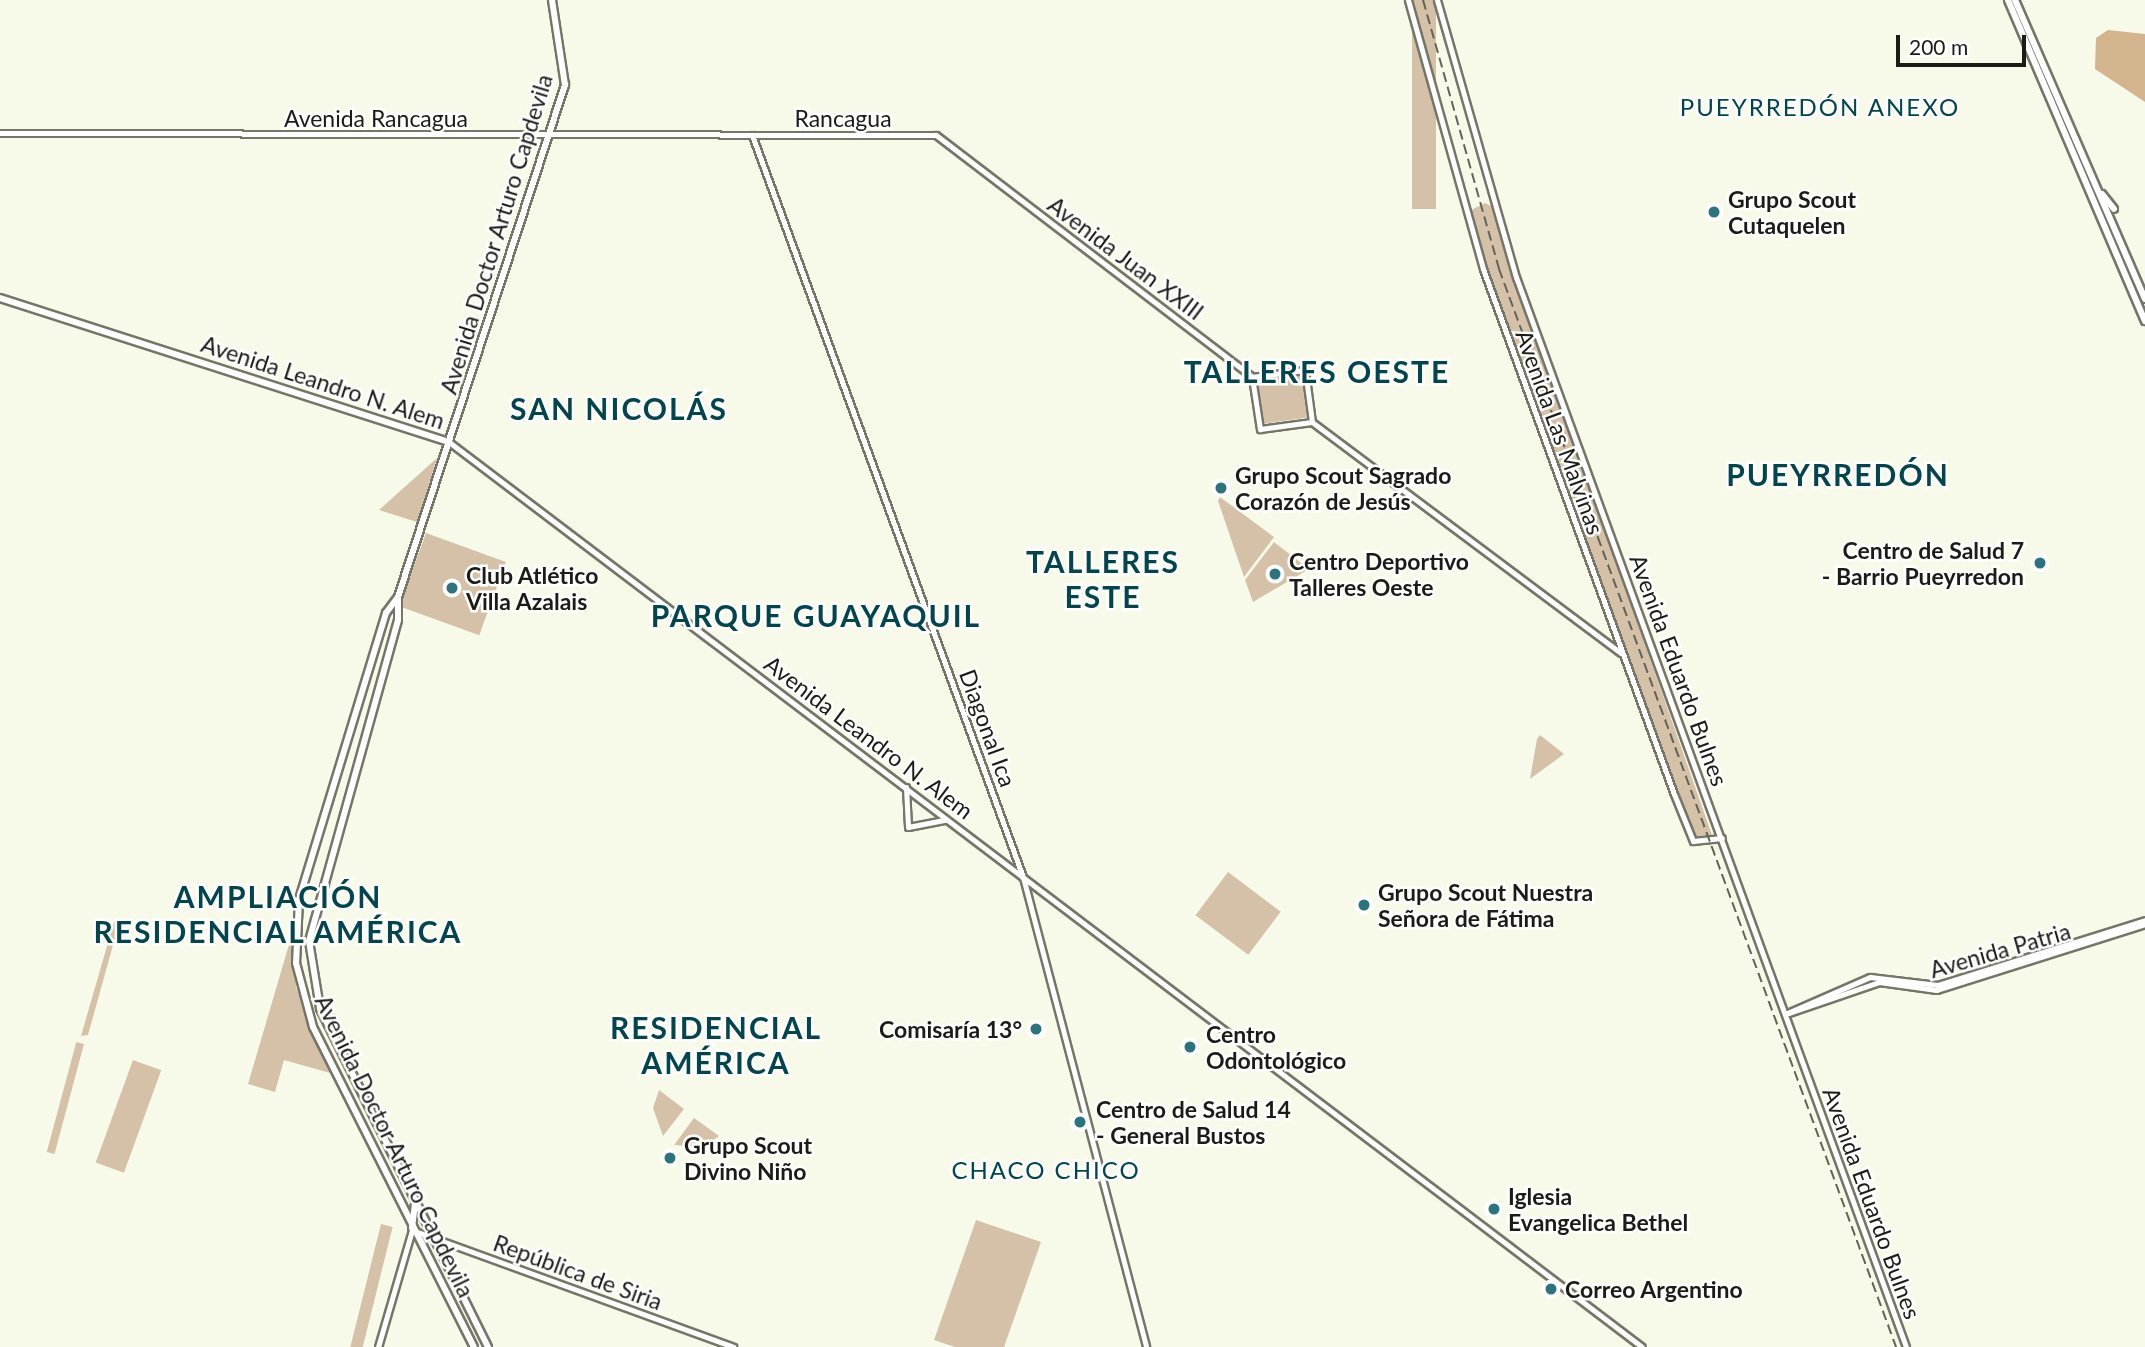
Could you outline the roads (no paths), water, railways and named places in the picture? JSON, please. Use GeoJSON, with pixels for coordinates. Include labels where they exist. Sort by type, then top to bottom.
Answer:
{"type":"FeatureCollection","features":[{"type":"Feature","properties":{"kind":"main road","name":"Avenida Doctor Arturo Capdevila"},"geometry":{"type":"LineString","coordinates":[[488,1347],[320,1008],[309,953],[314,908],[398,620],[398,597],[549,135],[566,75],[552,0]]}},
{"type":"Feature","properties":{"kind":"main road","name":"Avenida Las Malvinas"},"geometry":{"type":"LineString","coordinates":[[1408,0],[1480,261],[1691,838],[1722,838]]}},
{"type":"Feature","properties":{"kind":"main road","name":"Avenida Eduardo Bulnes"},"geometry":{"type":"LineString","coordinates":[[1437,0],[1516,277],[1906,1347]]}},
{"type":"Feature","properties":{"kind":"main road"},"geometry":{"type":"LineString","coordinates":[[2008,0],[2145,321]]}},
{"type":"Feature","properties":{"kind":"main road"},"geometry":{"type":"LineString","coordinates":[[2015,0],[2145,299]]}},
{"type":"Feature","properties":{"kind":"main road","name":"Avenida Rancagua"},"geometry":{"type":"LineString","coordinates":[[0,133],[752,135]]}},
{"type":"Feature","properties":{"kind":"main road","name":"Rancagua"},"geometry":{"type":"LineString","coordinates":[[752,135],[936,135]]}},
{"type":"Feature","properties":{"kind":"main road","name":"Diagonal Ica"},"geometry":{"type":"LineString","coordinates":[[752,135],[1023,877],[1146,1347]]}},
{"type":"Feature","properties":{"kind":"main road","name":"Avenida Juan XXIII"},"geometry":{"type":"LineString","coordinates":[[936,135],[1252,377]]}},
{"type":"Feature","properties":{"kind":"main road"},"geometry":{"type":"LineString","coordinates":[[2096,185],[2114,209]]}},
{"type":"Feature","properties":{"kind":"main road","name":"Avenida Leandro N. Alem"},"geometry":{"type":"LineString","coordinates":[[0,298],[449,442],[1642,1347]]}},
{"type":"Feature","properties":{"kind":"main road"},"geometry":{"type":"LineString","coordinates":[[1312,422],[1305,370],[1252,377],[1259,429],[1312,422],[1622,653]]}},
{"type":"Feature","properties":{"kind":"main road","name":"Avenida Doctor Arturo Capdevila"},"geometry":{"type":"LineString","coordinates":[[398,597],[386,613],[299,900],[295,950],[313,1027],[412,1230],[474,1347]]}},
{"type":"Feature","properties":{"kind":"main road"},"geometry":{"type":"LineString","coordinates":[[906,787],[908,827],[947,820]]}},
{"type":"Feature","properties":{"kind":"main road","name":"Avenida Patria"},"geometry":{"type":"LineString","coordinates":[[1786,1014],[1870,977],[1938,985],[2145,922]]}},
{"type":"Feature","properties":{"kind":"main road"},"geometry":{"type":"LineString","coordinates":[[377,1347],[412,1230],[415,1201]]}},
{"type":"Feature","properties":{"kind":"main road","name":"República de Siria"},"geometry":{"type":"LineString","coordinates":[[412,1230],[733,1347]]}},
{"type":"Feature","properties":{"kind":"railway"},"geometry":{"type":"LineString","coordinates":[[1423,0],[1499,269],[1896,1347]]}},
{"type":"Feature","properties":{"kind":"place","name":"Grupo Scout Cutaquelen"},"geometry":{"type":"Point","coordinates":[1714,212]}},
{"type":"Feature","properties":{"kind":"place","name":"Grupo Scout Sagrado Corazón de Jesús"},"geometry":{"type":"Point","coordinates":[1221,488]}},
{"type":"Feature","properties":{"kind":"place","name":"Centro de Salud 7 - Barrio Pueyrredon"},"geometry":{"type":"Point","coordinates":[2040,563]}},
{"type":"Feature","properties":{"kind":"place","name":"Centro Deportivo Talleres Oeste"},"geometry":{"type":"Point","coordinates":[1275,574]}},
{"type":"Feature","properties":{"kind":"place","name":"Club Atlético Villa Azalais"},"geometry":{"type":"Point","coordinates":[452,588]}},
{"type":"Feature","properties":{"kind":"place","name":"Grupo Scout Nuestra Señora de Fátima"},"geometry":{"type":"Point","coordinates":[1364,905]}},
{"type":"Feature","properties":{"kind":"place","name":"Comisaría 13°"},"geometry":{"type":"Point","coordinates":[1036,1029]}},
{"type":"Feature","properties":{"kind":"place","name":"Centro Odontológico"},"geometry":{"type":"Point","coordinates":[1190,1047]}},
{"type":"Feature","properties":{"kind":"place","name":"Centro de Salud 14 - General Bustos"},"geometry":{"type":"Point","coordinates":[1080,1122]}},
{"type":"Feature","properties":{"kind":"place","name":"Grupo Scout Divino Niño"},"geometry":{"type":"Point","coordinates":[670,1158]}},
{"type":"Feature","properties":{"kind":"place","name":"Iglesia Evangelica Bethel"},"geometry":{"type":"Point","coordinates":[1494,1209]}},
{"type":"Feature","properties":{"kind":"place","name":"Correo Argentino"},"geometry":{"type":"Point","coordinates":[1551,1289]}},
{"type":"Feature","properties":{"kind":"district","name":"PUEYRREDÓN ANEXO"},"geometry":{"type":"Point","coordinates":[1820,107]}},
{"type":"Feature","properties":{"kind":"district","name":"TALLERES OESTE"},"geometry":{"type":"Point","coordinates":[1317,371]}},
{"type":"Feature","properties":{"kind":"district","name":"SAN NICOLÁS"},"geometry":{"type":"Point","coordinates":[619,408]}},
{"type":"Feature","properties":{"kind":"district","name":"PUEYRREDÓN"},"geometry":{"type":"Point","coordinates":[1838,474]}},
{"type":"Feature","properties":{"kind":"district","name":"TALLERES ESTE"},"geometry":{"type":"Point","coordinates":[1103,578]}},
{"type":"Feature","properties":{"kind":"district","name":"PARQUE GUAYAQUIL"},"geometry":{"type":"Point","coordinates":[816,615]}},
{"type":"Feature","properties":{"kind":"district","name":"AMPLIACIÓN RESIDENCIAL AMÉRICA"},"geometry":{"type":"Point","coordinates":[278,913]}},
{"type":"Feature","properties":{"kind":"district","name":"RESIDENCIAL AMÉRICA"},"geometry":{"type":"Point","coordinates":[716,1044]}},
{"type":"Feature","properties":{"kind":"district","name":"CHACO CHICO"},"geometry":{"type":"Point","coordinates":[1046,1170]}}]}
